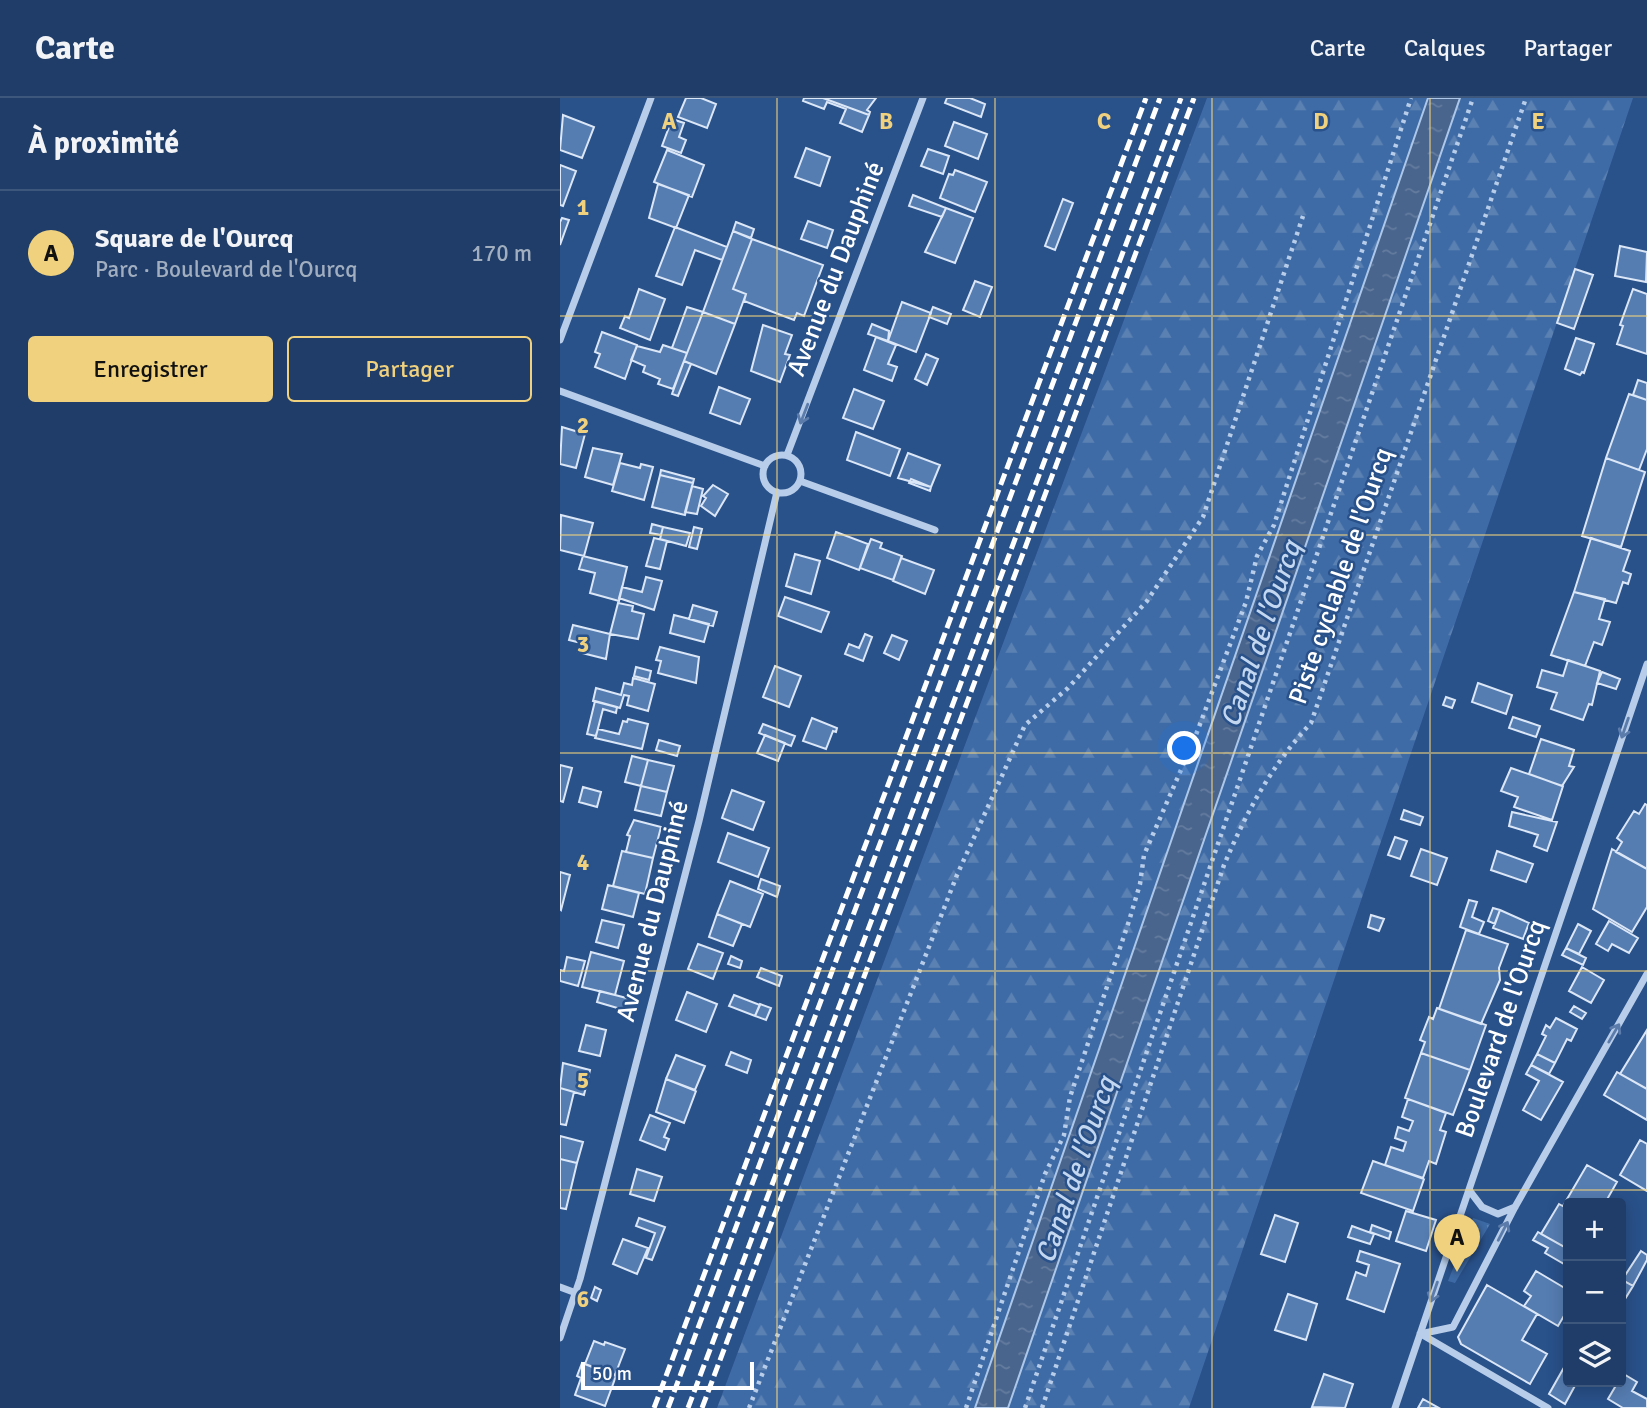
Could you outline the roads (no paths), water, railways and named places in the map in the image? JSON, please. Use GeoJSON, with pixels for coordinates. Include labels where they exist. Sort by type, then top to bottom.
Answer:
{"type":"FeatureCollection","features":[{"type":"Feature","properties":{"kind":"street"},"geometry":{"type":"LineString","coordinates":[[560,340],[651,98]]}},
{"type":"Feature","properties":{"kind":"street","name":"Avenue du Dauphiné"},"geometry":{"type":"LineString","coordinates":[[787,455],[923,98]]}},
{"type":"Feature","properties":{"kind":"street"},"geometry":{"type":"LineString","coordinates":[[560,391],[765,466]]}},
{"type":"Feature","properties":{"kind":"street"},"geometry":{"type":"LineString","coordinates":[[787,455],[798,463],[800,481],[789,492],[777,492],[765,482],[765,466],[772,458],[787,455]]}},
{"type":"Feature","properties":{"kind":"street"},"geometry":{"type":"LineString","coordinates":[[800,481],[935,530]]}},
{"type":"Feature","properties":{"kind":"street","name":"Avenue du Dauphiné"},"geometry":{"type":"LineString","coordinates":[[560,1338],[576,1293],[699,821],[777,492]]}},
{"type":"Feature","properties":{"kind":"street","name":"Boulevard de l'Ourcq"},"geometry":{"type":"LineString","coordinates":[[1395,1408],[1647,664]]}},
{"type":"Feature","properties":{"kind":"street"},"geometry":{"type":"LineString","coordinates":[[1420,1334],[1453,1327],[1515,1207],[1647,974]]}},
{"type":"Feature","properties":{"kind":"street"},"geometry":{"type":"LineString","coordinates":[[1469,1190],[1482,1207],[1498,1214],[1515,1207]]}},
{"type":"Feature","properties":{"kind":"street"},"geometry":{"type":"LineString","coordinates":[[560,1287],[576,1293]]}},
{"type":"Feature","properties":{"kind":"street"},"geometry":{"type":"LineString","coordinates":[[1420,1334],[1548,1408]]}},
{"type":"Feature","properties":{"kind":"water","name":"Canal de l'Ourcq"},"geometry":{"type":"Polygon","coordinates":[[[1428,98],[1460,98],[1008,1408],[975,1408],[1428,98]]]}},
{"type":"Feature","properties":{"kind":"railway"},"geometry":{"type":"LineString","coordinates":[[654,1408],[1146,98]]}},
{"type":"Feature","properties":{"kind":"railway"},"geometry":{"type":"LineString","coordinates":[[668,1408],[1160,98]]}},
{"type":"Feature","properties":{"kind":"railway"},"geometry":{"type":"LineString","coordinates":[[688,1408],[1181,98]]}},
{"type":"Feature","properties":{"kind":"railway"},"geometry":{"type":"LineString","coordinates":[[702,1408],[1194,98]]}},
{"type":"Feature","properties":{"kind":"place","name":"Square de l'Ourcq"},"geometry":{"type":"Point","coordinates":[1457,1272]}}]}
